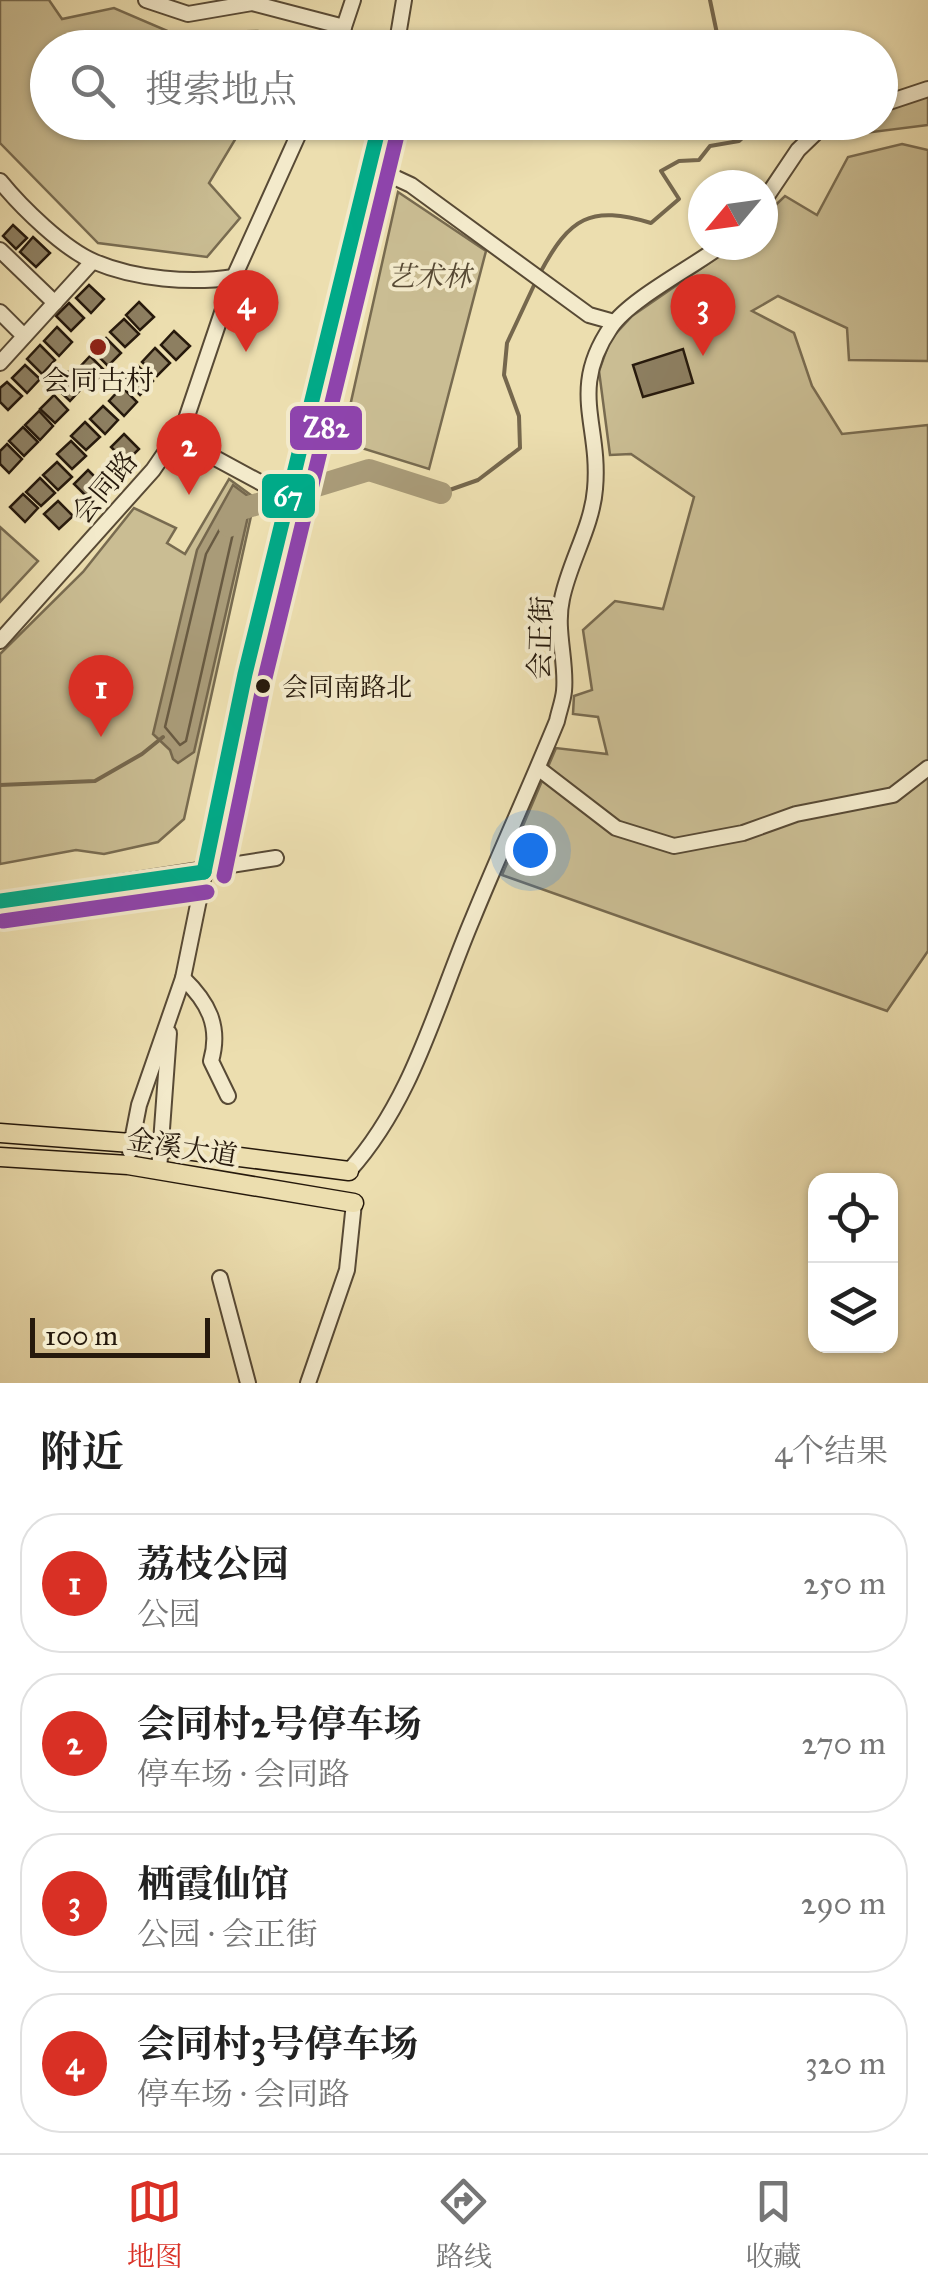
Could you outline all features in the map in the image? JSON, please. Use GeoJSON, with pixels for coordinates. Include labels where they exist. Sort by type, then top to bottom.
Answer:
{"type":"FeatureCollection","features":[{"type":"Feature","properties":{"kind":"main road","name":"金溪大道"},"geometry":{"type":"LineString","coordinates":[[0,1133],[131,1143],[349,1171]]}},
{"type":"Feature","properties":{"kind":"main road"},"geometry":{"type":"LineString","coordinates":[[8,1158],[52,1150],[54,1144],[45,1136]]}},
{"type":"Feature","properties":{"kind":"main road","name":"金溪大道"},"geometry":{"type":"LineString","coordinates":[[8,1158],[128,1165],[354,1203]]}},
{"type":"Feature","properties":{"kind":"main road"},"geometry":{"type":"LineString","coordinates":[[230,1182],[220,1173],[218,1163],[249,1159]]}},
{"type":"Feature","properties":{"kind":"street"},"geometry":{"type":"LineString","coordinates":[[146,0],[188,14],[252,3],[344,27]]}},
{"type":"Feature","properties":{"kind":"street"},"geometry":{"type":"LineString","coordinates":[[343,30],[353,0]]}},
{"type":"Feature","properties":{"kind":"street"},"geometry":{"type":"LineString","coordinates":[[399,30],[404,0]]}},
{"type":"Feature","properties":{"kind":"street"},"geometry":{"type":"LineString","coordinates":[[898,99],[928,89]]}},
{"type":"Feature","properties":{"kind":"street","name":"会同路"},"geometry":{"type":"LineString","coordinates":[[0,641],[154,470],[184,425],[234,277],[296,140]]}},
{"type":"Feature","properties":{"kind":"street"},"geometry":{"type":"LineString","coordinates":[[128,1165],[139,1105],[183,978],[245,674],[376,140]]}},
{"type":"Feature","properties":{"kind":"street"},"geometry":{"type":"LineString","coordinates":[[778,180],[808,140]]}},
{"type":"Feature","properties":{"kind":"street"},"geometry":{"type":"LineString","coordinates":[[370,166],[411,185],[589,315],[614,322]]}},
{"type":"Feature","properties":{"kind":"street"},"geometry":{"type":"LineString","coordinates":[[0,182],[55,234],[92,262],[130,273],[185,279],[234,277]]}},
{"type":"Feature","properties":{"kind":"street"},"geometry":{"type":"LineString","coordinates":[[0,250],[55,303]]}},
{"type":"Feature","properties":{"kind":"street","name":"会正街"},"geometry":{"type":"LineString","coordinates":[[349,1171],[373,1144],[402,1097],[557,721],[564,690],[561,601],[595,494],[596,464],[587,381],[600,346],[614,322],[701,260]]}},
{"type":"Feature","properties":{"kind":"street"},"geometry":{"type":"LineString","coordinates":[[0,363],[92,262]]}},
{"type":"Feature","properties":{"kind":"street"},"geometry":{"type":"LineString","coordinates":[[0,312],[24,336]]}},
{"type":"Feature","properties":{"kind":"street"},"geometry":{"type":"LineString","coordinates":[[180,439],[289,498]]}},
{"type":"Feature","properties":{"kind":"street"},"geometry":{"type":"LineString","coordinates":[[538,768],[616,828],[674,846],[743,833],[796,814],[893,795],[928,768]]}},
{"type":"Feature","properties":{"kind":"street"},"geometry":{"type":"LineString","coordinates":[[0,902],[276,858]]}},
{"type":"Feature","properties":{"kind":"street"},"geometry":{"type":"LineString","coordinates":[[183,978],[203,997],[217,1039],[211,1061],[228,1096]]}},
{"type":"Feature","properties":{"kind":"street"},"geometry":{"type":"LineString","coordinates":[[159,1170],[170,1017]]}},
{"type":"Feature","properties":{"kind":"street"},"geometry":{"type":"LineString","coordinates":[[308,1383],[347,1270],[354,1203]]}},
{"type":"Feature","properties":{"kind":"street"},"geometry":{"type":"LineString","coordinates":[[220,1278],[248,1383]]}},
{"type":"Feature","properties":{"kind":"green space"},"geometry":{"type":"Polygon","coordinates":[[[0,0],[49,0],[62,19],[114,8],[165,30],[30,30],[30,140],[235,140],[209,183],[240,218],[207,257],[98,243],[0,143],[0,0]]]}},
{"type":"Feature","properties":{"kind":"green space"},"geometry":{"type":"Polygon","coordinates":[[[928,95],[928,125],[898,129],[898,105],[928,95]]]}},
{"type":"Feature","properties":{"kind":"green space"},"geometry":{"type":"Polygon","coordinates":[[[902,144],[928,150],[928,361],[849,360],[847,328],[778,296],[752,311],[794,333],[812,386],[842,434],[928,425],[928,951],[887,1011],[502,875],[556,748],[607,754],[598,717],[573,714],[574,696],[592,690],[583,630],[615,601],[663,609],[694,497],[631,454],[610,455],[599,371],[610,340],[632,316],[713,260],[778,260],[778,203],[785,196],[817,215],[848,157],[902,144]]]}},
{"type":"Feature","properties":{"kind":"green space","name":"艺术林"},"geometry":{"type":"Polygon","coordinates":[[[398,192],[486,251],[429,469],[342,442],[398,192]]]}},
{"type":"Feature","properties":{"kind":"green space"},"geometry":{"type":"Polygon","coordinates":[[[229,479],[255,498],[184,819],[158,842],[104,854],[76,850],[0,864],[0,654],[83,572],[134,508],[176,528],[167,543],[185,554],[229,479]]]}},
{"type":"Feature","properties":{"kind":"green space"},"geometry":{"type":"Polygon","coordinates":[[[0,527],[38,561],[0,602],[0,527]]]}},
{"type":"Feature","properties":{"kind":"water"},"geometry":{"type":"Polygon","coordinates":[[[233,485],[252,499],[194,752],[178,763],[153,734],[197,550],[233,485]]]}},
{"type":"Feature","properties":{"kind":"building"},"geometry":{"type":"Polygon","coordinates":[[[13,225],[27,238],[16,249],[3,236],[13,225]]]}},
{"type":"Feature","properties":{"kind":"building"},"geometry":{"type":"Polygon","coordinates":[[[33,237],[50,253],[36,267],[20,252],[33,237]]]}},
{"type":"Feature","properties":{"kind":"building"},"geometry":{"type":"Polygon","coordinates":[[[89,285],[104,299],[91,313],[76,298],[89,285]]]}},
{"type":"Feature","properties":{"kind":"building"},"geometry":{"type":"Polygon","coordinates":[[[139,302],[154,317],[140,330],[126,315],[139,302]]]}},
{"type":"Feature","properties":{"kind":"building"},"geometry":{"type":"Polygon","coordinates":[[[69,303],[84,318],[71,331],[56,316],[69,303]]]}},
{"type":"Feature","properties":{"kind":"building"},"geometry":{"type":"Polygon","coordinates":[[[124,319],[139,334],[125,347],[110,332],[124,319]]]}},
{"type":"Feature","properties":{"kind":"building"},"geometry":{"type":"Polygon","coordinates":[[[57,327],[72,342],[59,356],[44,341],[57,327]]]}},
{"type":"Feature","properties":{"kind":"building"},"geometry":{"type":"Polygon","coordinates":[[[174,331],[190,346],[176,360],[161,345],[174,331]]]}},
{"type":"Feature","properties":{"kind":"building"},"geometry":{"type":"Polygon","coordinates":[[[106,338],[121,353],[108,366],[93,351],[106,338]]]}},
{"type":"Feature","properties":{"kind":"building"},"geometry":{"type":"Polygon","coordinates":[[[40,345],[55,360],[42,374],[27,359],[40,345]]]}},
{"type":"Feature","properties":{"kind":"building"},"geometry":{"type":"Polygon","coordinates":[[[155,348],[170,363],[157,376],[142,362],[155,348]]]}},
{"type":"Feature","properties":{"kind":"building"},"geometry":{"type":"Polygon","coordinates":[[[683,349],[693,383],[643,397],[633,365],[683,349]]]}},
{"type":"Feature","properties":{"kind":"building"},"geometry":{"type":"Polygon","coordinates":[[[90,356],[105,371],[92,385],[77,370],[90,356]]]}},
{"type":"Feature","properties":{"kind":"building"},"geometry":{"type":"Polygon","coordinates":[[[25,365],[40,379],[27,393],[12,378],[25,365]]]}},
{"type":"Feature","properties":{"kind":"building"},"geometry":{"type":"Polygon","coordinates":[[[138,366],[153,381],[140,395],[125,380],[138,366]]]}},
{"type":"Feature","properties":{"kind":"building"},"geometry":{"type":"Polygon","coordinates":[[[68,372],[83,387],[70,401],[54,386],[68,372]]]}},
{"type":"Feature","properties":{"kind":"building"},"geometry":{"type":"Polygon","coordinates":[[[7,382],[22,396],[8,410],[0,402],[0,388],[7,382]]]}},
{"type":"Feature","properties":{"kind":"building"},"geometry":{"type":"Polygon","coordinates":[[[122,387],[137,402],[124,416],[109,401],[122,387]]]}},
{"type":"Feature","properties":{"kind":"building"},"geometry":{"type":"Polygon","coordinates":[[[54,395],[68,410],[55,423],[40,409],[54,395]]]}},
{"type":"Feature","properties":{"kind":"building"},"geometry":{"type":"Polygon","coordinates":[[[103,406],[118,420],[105,434],[90,419],[103,406]]]}},
{"type":"Feature","properties":{"kind":"building"},"geometry":{"type":"Polygon","coordinates":[[[39,411],[53,426],[40,440],[25,425],[39,411]]]}},
{"type":"Feature","properties":{"kind":"building"},"geometry":{"type":"Polygon","coordinates":[[[85,422],[100,437],[86,450],[71,436],[85,422]]]}},
{"type":"Feature","properties":{"kind":"building"},"geometry":{"type":"Polygon","coordinates":[[[23,427],[38,442],[24,456],[9,441],[23,427]]]}},
{"type":"Feature","properties":{"kind":"building"},"geometry":{"type":"Polygon","coordinates":[[[124,434],[139,449],[126,462],[111,447],[124,434]]]}},
{"type":"Feature","properties":{"kind":"building"},"geometry":{"type":"Polygon","coordinates":[[[71,441],[86,456],[72,469],[57,454],[71,441]]]}},
{"type":"Feature","properties":{"kind":"building"},"geometry":{"type":"Polygon","coordinates":[[[7,444],[22,459],[9,473],[0,464],[0,451],[7,444]]]}},
{"type":"Feature","properties":{"kind":"building"},"geometry":{"type":"Polygon","coordinates":[[[57,462],[72,477],[58,490],[43,475],[57,462]]]}},
{"type":"Feature","properties":{"kind":"building"},"geometry":{"type":"Polygon","coordinates":[[[88,470],[103,485],[89,499],[74,484],[88,470]]]}},
{"type":"Feature","properties":{"kind":"building"},"geometry":{"type":"Polygon","coordinates":[[[40,478],[55,493],[41,506],[26,492],[40,478]]]}},
{"type":"Feature","properties":{"kind":"building"},"geometry":{"type":"Polygon","coordinates":[[[23,494],[38,508],[25,522],[10,507],[23,494]]]}},
{"type":"Feature","properties":{"kind":"building"},"geometry":{"type":"Polygon","coordinates":[[[58,501],[73,516],[59,529],[44,514],[58,501]]]}},
{"type":"Feature","properties":{"kind":"waterway"},"geometry":{"type":"LineString","coordinates":[[710,0],[716,30]]}},
{"type":"Feature","properties":{"kind":"waterway"},"geometry":{"type":"LineString","coordinates":[[540,273],[561,239],[584,220],[612,215],[651,223],[679,199],[661,171],[679,161],[699,160],[710,146],[740,140]]}},
{"type":"Feature","properties":{"kind":"waterway"},"geometry":{"type":"LineString","coordinates":[[441,493],[478,480],[520,448],[519,416],[504,375],[507,343],[536,281]]}},
{"type":"Feature","properties":{"kind":"waterway"},"geometry":{"type":"LineString","coordinates":[[229,526],[235,511],[369,470],[441,493]]}},
{"type":"Feature","properties":{"kind":"waterway"},"geometry":{"type":"LineString","coordinates":[[0,785],[95,781],[163,737]]}},
{"type":"Feature","properties":{"kind":"transit line","name":"67"},"geometry":{"type":"LineString","coordinates":[[204,872],[245,674],[376,140]]}},
{"type":"Feature","properties":{"kind":"transit line","name":"Z82"},"geometry":{"type":"LineString","coordinates":[[224,876],[265,678],[396,140]]}},
{"type":"Feature","properties":{"kind":"transit line","name":"67"},"geometry":{"type":"LineString","coordinates":[[0,901],[204,872]]}},
{"type":"Feature","properties":{"kind":"transit line","name":"Z82"},"geometry":{"type":"LineString","coordinates":[[3,921],[207,892]]}},
{"type":"Feature","properties":{"kind":"place","name":"会同古村"},"geometry":{"type":"Point","coordinates":[98,347]}},
{"type":"Feature","properties":{"kind":"place","name":"会同村3号停车场"},"geometry":{"type":"Point","coordinates":[246,352]}},
{"type":"Feature","properties":{"kind":"place","name":"栖霞仙馆"},"geometry":{"type":"Point","coordinates":[703,356]}},
{"type":"Feature","properties":{"kind":"place","name":"会同村2号停车场"},"geometry":{"type":"Point","coordinates":[189,495]}},
{"type":"Feature","properties":{"kind":"place","name":"会同南路北"},"geometry":{"type":"Point","coordinates":[263,686]}},
{"type":"Feature","properties":{"kind":"place","name":"荔枝公园"},"geometry":{"type":"Point","coordinates":[101,737]}}]}
